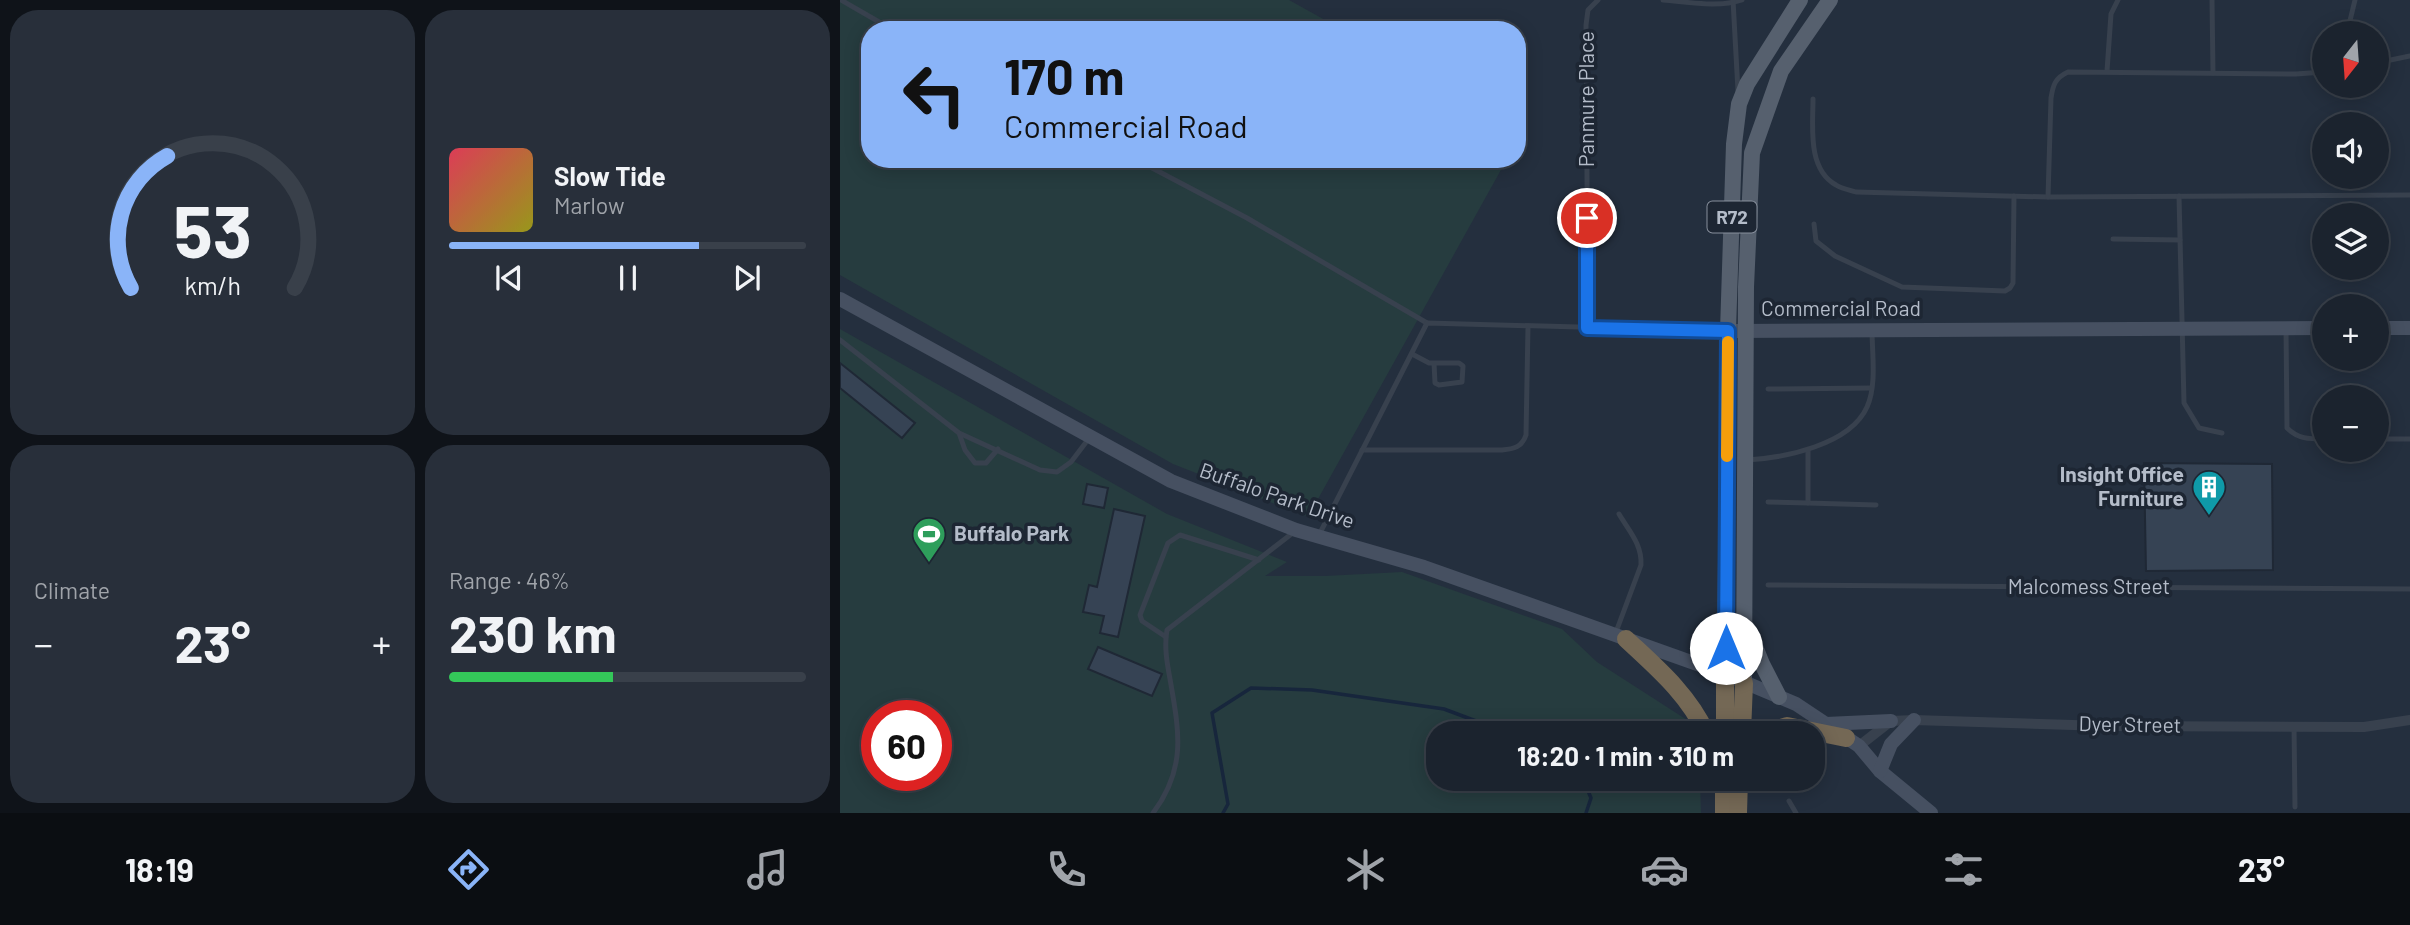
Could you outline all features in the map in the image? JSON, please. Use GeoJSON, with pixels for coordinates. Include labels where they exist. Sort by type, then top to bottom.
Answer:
{"type":"FeatureCollection","features":[{"type":"Feature","properties":{"kind":"highway"},"geometry":{"type":"LineString","coordinates":[[1621,637],[1681,692],[1701,721]]}},
{"type":"Feature","properties":{"kind":"highway","name":"R72"},"geometry":{"type":"LineString","coordinates":[[1725,721],[1726,674]]}},
{"type":"Feature","properties":{"kind":"highway","name":"R72"},"geometry":{"type":"LineString","coordinates":[[1742,721],[1744,683]]}},
{"type":"Feature","properties":{"kind":"highway"},"geometry":{"type":"LineString","coordinates":[[1825,735],[1852,742]]}},
{"type":"Feature","properties":{"kind":"highway"},"geometry":{"type":"LineString","coordinates":[[1724,791],[1724,813]]}},
{"type":"Feature","properties":{"kind":"highway"},"geometry":{"type":"LineString","coordinates":[[1738,813],[1739,791]]}},
{"type":"Feature","properties":{"kind":"main road","name":"R72"},"geometry":{"type":"LineString","coordinates":[[1726,674],[1728,331],[1734,144],[1739,104],[1747,84],[1800,0]]}},
{"type":"Feature","properties":{"kind":"main road","name":"R72"},"geometry":{"type":"LineString","coordinates":[[1744,683],[1747,331],[1752,153],[1781,71],[1830,0]]}},
{"type":"Feature","properties":{"kind":"main road"},"geometry":{"type":"LineString","coordinates":[[1746,623],[1762,664],[1779,696]]}},
{"type":"Feature","properties":{"kind":"street","name":"Buffalo Park Drive"},"geometry":{"type":"LineString","coordinates":[[840,299],[1171,481],[1296,530],[1424,567],[1726,674],[1796,704],[1852,742],[1880,771],[1931,813]]}},
{"type":"Feature","properties":{"kind":"street","name":"Commercial Road"},"geometry":{"type":"LineString","coordinates":[[1728,331],[2312,328]]}},
{"type":"Feature","properties":{"kind":"street"},"geometry":{"type":"LineString","coordinates":[[2389,328],[2410,328]]}},
{"type":"Feature","properties":{"kind":"street"},"geometry":{"type":"LineString","coordinates":[[1880,771],[1891,744],[1914,720]]}},
{"type":"Feature","properties":{"kind":"street","name":"Dyer Street"},"geometry":{"type":"LineString","coordinates":[[1891,721],[2106,726],[2364,727],[2410,720]]}},
{"type":"Feature","properties":{"kind":"street"},"geometry":{"type":"LineString","coordinates":[[1826,724],[1891,721]]}},
{"type":"Feature","properties":{"kind":"street"},"geometry":{"type":"LineString","coordinates":[[1852,742],[1891,721]]}},
{"type":"Feature","properties":{"kind":"lane"},"geometry":{"type":"LineString","coordinates":[[841,0],[877,21]]}},
{"type":"Feature","properties":{"kind":"lane","name":"Panmure Place"},"geometry":{"type":"LineString","coordinates":[[1587,328],[1586,25],[1588,10],[1598,0]]}},
{"type":"Feature","properties":{"kind":"lane"},"geometry":{"type":"LineString","coordinates":[[1663,0],[1742,0]]}},
{"type":"Feature","properties":{"kind":"lane"},"geometry":{"type":"LineString","coordinates":[[2107,71],[2111,14],[2118,0]]}},
{"type":"Feature","properties":{"kind":"lane"},"geometry":{"type":"LineString","coordinates":[[2212,0],[2213,73]]}},
{"type":"Feature","properties":{"kind":"lane"},"geometry":{"type":"LineString","coordinates":[[2350,21],[2355,0]]}},
{"type":"Feature","properties":{"kind":"lane"},"geometry":{"type":"LineString","coordinates":[[1733,1],[1739,104]]}},
{"type":"Feature","properties":{"kind":"lane"},"geometry":{"type":"LineString","coordinates":[[2389,60],[2410,56]]}},
{"type":"Feature","properties":{"kind":"lane"},"geometry":{"type":"LineString","coordinates":[[2048,197],[2051,98],[2054,83],[2059,76],[2068,72],[2107,71],[2312,73]]}},
{"type":"Feature","properties":{"kind":"lane"},"geometry":{"type":"LineString","coordinates":[[1813,99],[1813,141],[1816,158],[1823,173],[1837,186],[1856,192],[2048,197],[2410,195]]}},
{"type":"Feature","properties":{"kind":"lane"},"geometry":{"type":"LineString","coordinates":[[1152,168],[1247,218],[1427,323],[1319,535]]}},
{"type":"Feature","properties":{"kind":"lane"},"geometry":{"type":"LineString","coordinates":[[1814,224],[1816,241],[1835,256],[1902,287],[2005,291],[2013,284],[2014,196]]}},
{"type":"Feature","properties":{"kind":"lane"},"geometry":{"type":"LineString","coordinates":[[2179,196],[2184,403],[2199,428],[2222,433]]}},
{"type":"Feature","properties":{"kind":"lane"},"geometry":{"type":"LineString","coordinates":[[2113,239],[2180,240]]}},
{"type":"Feature","properties":{"kind":"lane","name":"Commercial Road"},"geometry":{"type":"LineString","coordinates":[[1427,323],[1728,331]]}},
{"type":"Feature","properties":{"kind":"lane"},"geometry":{"type":"LineString","coordinates":[[1362,450],[1502,450],[1515,449],[1521,445],[1526,435],[1528,326]]}},
{"type":"Feature","properties":{"kind":"lane"},"geometry":{"type":"LineString","coordinates":[[2286,328],[2287,428],[2294,435],[2312,439]]}},
{"type":"Feature","properties":{"kind":"lane"},"geometry":{"type":"LineString","coordinates":[[1746,460],[1768,459],[1808,450],[1847,430],[1862,416],[1871,388],[1872,330]]}},
{"type":"Feature","properties":{"kind":"lane"},"geometry":{"type":"LineString","coordinates":[[840,340],[959,433],[1040,470],[1057,472],[1071,462],[1090,437]]}},
{"type":"Feature","properties":{"kind":"lane"},"geometry":{"type":"LineString","coordinates":[[1412,354],[1434,363],[1462,364],[1462,383],[1437,384],[1434,380],[1434,363]]}},
{"type":"Feature","properties":{"kind":"lane"},"geometry":{"type":"LineString","coordinates":[[1768,389],[1871,388]]}},
{"type":"Feature","properties":{"kind":"lane"},"geometry":{"type":"LineString","coordinates":[[959,433],[965,450],[975,463],[986,463],[999,449]]}},
{"type":"Feature","properties":{"kind":"lane"},"geometry":{"type":"LineString","coordinates":[[2389,439],[2410,439]]}},
{"type":"Feature","properties":{"kind":"lane"},"geometry":{"type":"LineString","coordinates":[[1808,450],[1808,503]]}},
{"type":"Feature","properties":{"kind":"lane"},"geometry":{"type":"LineString","coordinates":[[1768,502],[1876,505]]}},
{"type":"Feature","properties":{"kind":"lane"},"geometry":{"type":"LineString","coordinates":[[1619,514],[1640,545],[1642,554],[1621,637]]}},
{"type":"Feature","properties":{"kind":"lane"},"geometry":{"type":"LineString","coordinates":[[1153,813],[1166,795],[1175,774],[1179,748],[1167,630],[1296,530]]}},
{"type":"Feature","properties":{"kind":"lane"},"geometry":{"type":"LineString","coordinates":[[1166,638],[1142,621],[1140,615],[1168,543],[1174,537],[1180,535],[1259,560]]}},
{"type":"Feature","properties":{"kind":"lane","name":"Malcomess Street"},"geometry":{"type":"LineString","coordinates":[[1768,585],[2410,589]]}},
{"type":"Feature","properties":{"kind":"lane"},"geometry":{"type":"LineString","coordinates":[[2294,726],[2295,807]]}},
{"type":"Feature","properties":{"kind":"lane"},"geometry":{"type":"LineString","coordinates":[[1789,801],[1796,813]]}},
{"type":"Feature","properties":{"kind":"green space"},"geometry":{"type":"Polygon","coordinates":[[[840,0],[1289,0],[1327,21],[861,21],[861,168],[1502,168],[1308,517],[1173,464],[840,275],[840,0]]]}},
{"type":"Feature","properties":{"kind":"green space"},"geometry":{"type":"Polygon","coordinates":[[[840,329],[1167,514],[1287,562],[1265,576],[1402,572],[1562,629],[1597,662],[1689,721],[1426,721],[1426,791],[1700,791],[1701,813],[840,813],[840,329]]]}},
{"type":"Feature","properties":{"kind":"building"},"geometry":{"type":"Polygon","coordinates":[[[840,363],[915,423],[902,438],[840,388],[840,363]]]}},
{"type":"Feature","properties":{"kind":"building","name":"Insight Office Furniture"},"geometry":{"type":"Polygon","coordinates":[[[2144,463],[2272,464],[2273,570],[2146,571],[2144,463]]]}},
{"type":"Feature","properties":{"kind":"building"},"geometry":{"type":"Polygon","coordinates":[[[1087,484],[1108,488],[1104,508],[1083,504],[1087,484]]]}},
{"type":"Feature","properties":{"kind":"building"},"geometry":{"type":"Polygon","coordinates":[[[1114,509],[1145,516],[1118,637],[1100,633],[1104,616],[1083,612],[1089,585],[1097,587],[1114,509]]]}},
{"type":"Feature","properties":{"kind":"building"},"geometry":{"type":"Polygon","coordinates":[[[1098,647],[1162,674],[1152,696],[1088,669],[1098,647]]]}},
{"type":"Feature","properties":{"kind":"waterway"},"geometry":{"type":"LineString","coordinates":[[1223,813],[1228,804],[1212,713],[1251,688],[1312,690],[1444,709],[1476,721]]}},
{"type":"Feature","properties":{"kind":"waterway"},"geometry":{"type":"LineString","coordinates":[[1586,813],[1591,798],[1588,791]]}},
{"type":"Feature","properties":{"kind":"slow traffic"},"geometry":{"type":"LineString","coordinates":[[1727,456],[1728,342]]}},
{"type":"Feature","properties":{"kind":"place","name":"Insight Office Furniture"},"geometry":{"type":"Point","coordinates":[2209,517]}},
{"type":"Feature","properties":{"kind":"place","name":"Buffalo Park"},"geometry":{"type":"Point","coordinates":[929,564]}},
{"type":"Feature","properties":{"kind":"route"},"geometry":{"type":"LineString","coordinates":[[1587,218],[1587,328],[1728,331],[1726,648]]}}]}
